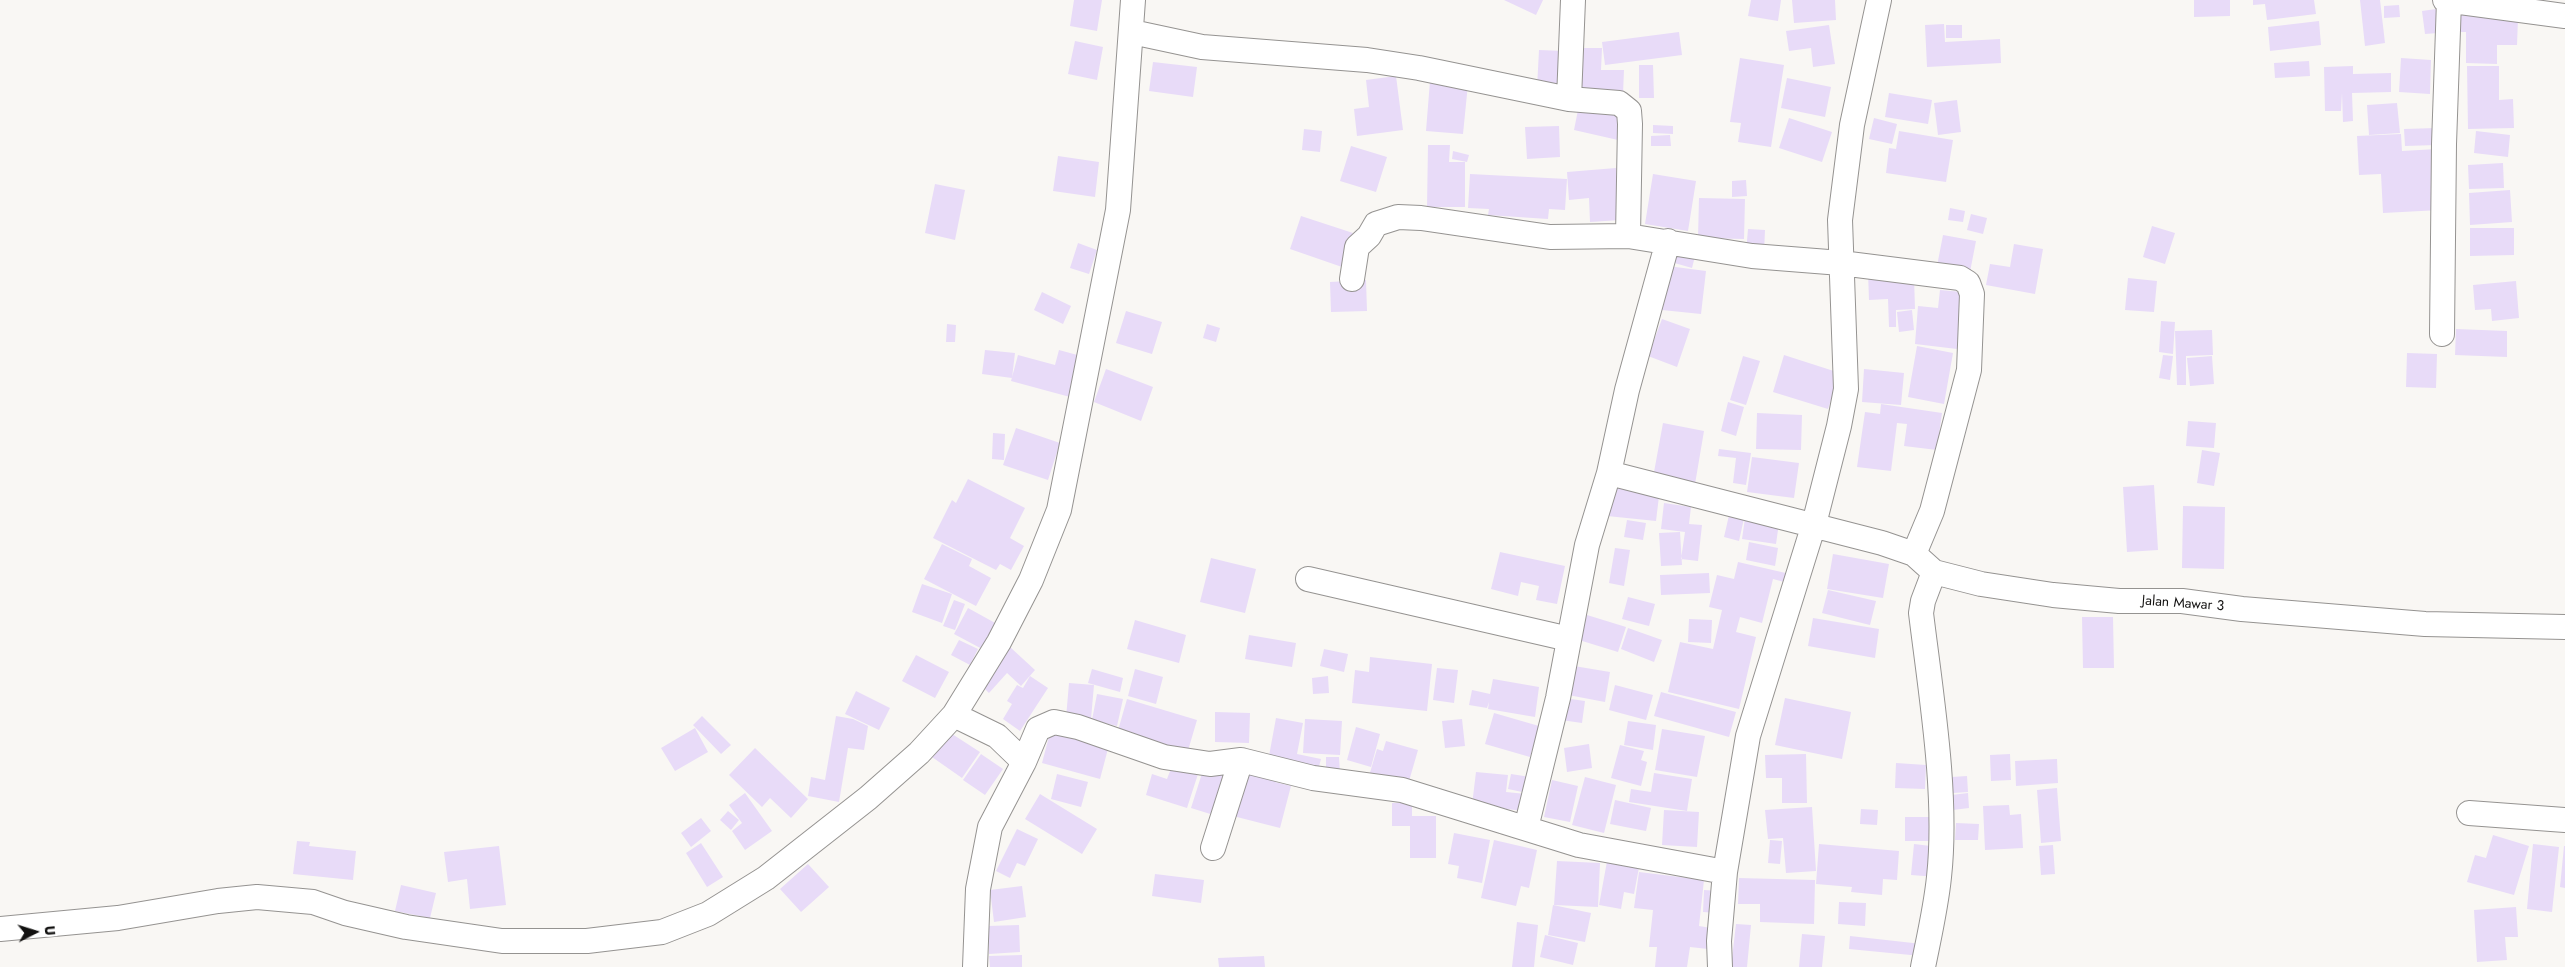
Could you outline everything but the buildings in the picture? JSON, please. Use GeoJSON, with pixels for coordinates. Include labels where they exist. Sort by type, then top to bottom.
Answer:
{"type":"FeatureCollection","features":[{"type":"Feature","properties":{"kind":"street"},"geometry":{"type":"LineString","coordinates":[[0,929],[118,918],[218,901],[258,897],[313,902],[345,913],[406,926],[502,942],[587,941],[662,932],[708,914],[766,878],[868,798],[918,753],[954,716],[999,642],[1032,580],[1059,510],[1118,210],[1133,0]]}},
{"type":"Feature","properties":{"kind":"street"},"geometry":{"type":"LineString","coordinates":[[1568,98],[1573,0]]}},
{"type":"Feature","properties":{"kind":"street"},"geometry":{"type":"LineString","coordinates":[[1720,967],[1719,941],[1725,872],[1748,736],[1814,524],[1840,426],[1846,389],[1840,220],[1852,125],[1880,0]]}},
{"type":"Feature","properties":{"kind":"street"},"geometry":{"type":"LineString","coordinates":[[2445,0],[2565,16]]}},
{"type":"Feature","properties":{"kind":"street"},"geometry":{"type":"LineString","coordinates":[[2442,334],[2444,144],[2449,1]]}},
{"type":"Feature","properties":{"kind":"street"},"geometry":{"type":"LineString","coordinates":[[1132,32],[1202,47],[1367,60],[1568,98],[1619,103],[1629,111],[1628,236]]}},
{"type":"Feature","properties":{"kind":"street"},"geometry":{"type":"LineString","coordinates":[[1352,279],[1357,248],[1376,224],[1398,217],[1422,218],[1550,237],[1628,236],[1752,256],[1841,262],[1960,278],[1968,283],[1972,294],[1970,370],[1932,511],[1914,554]]}},
{"type":"Feature","properties":{"kind":"street"},"geometry":{"type":"LineString","coordinates":[[1526,828],[1558,698],[1587,545],[1609,473],[1627,390],[1668,241]]}},
{"type":"Feature","properties":{"kind":"street","name":"Jalan Mawar 3"},"geometry":{"type":"LineString","coordinates":[[1609,473],[1814,524],[1914,554],[1934,572],[1981,584],[2053,595],[2119,601],[2182,601],[2242,609],[2425,624],[2565,627]]}},
{"type":"Feature","properties":{"kind":"street"},"geometry":{"type":"LineString","coordinates":[[1923,967],[1939,877],[1941,825],[1936,743],[1921,613],[1923,601],[1934,572]]}},
{"type":"Feature","properties":{"kind":"street"},"geometry":{"type":"LineString","coordinates":[[1308,579],[1569,639]]}},
{"type":"Feature","properties":{"kind":"street"},"geometry":{"type":"LineString","coordinates":[[954,716],[997,736],[1024,762]]}},
{"type":"Feature","properties":{"kind":"street"},"geometry":{"type":"LineString","coordinates":[[975,967],[978,889],[988,835],[1038,729],[1054,722],[1078,726],[1164,757],[1210,764],[1241,760],[1313,778],[1402,790],[1579,846],[1725,872]]}},
{"type":"Feature","properties":{"kind":"street"},"geometry":{"type":"LineString","coordinates":[[1213,848],[1241,760]]}},
{"type":"Feature","properties":{"kind":"street"},"geometry":{"type":"LineString","coordinates":[[2469,813],[2565,820]]}}]}
